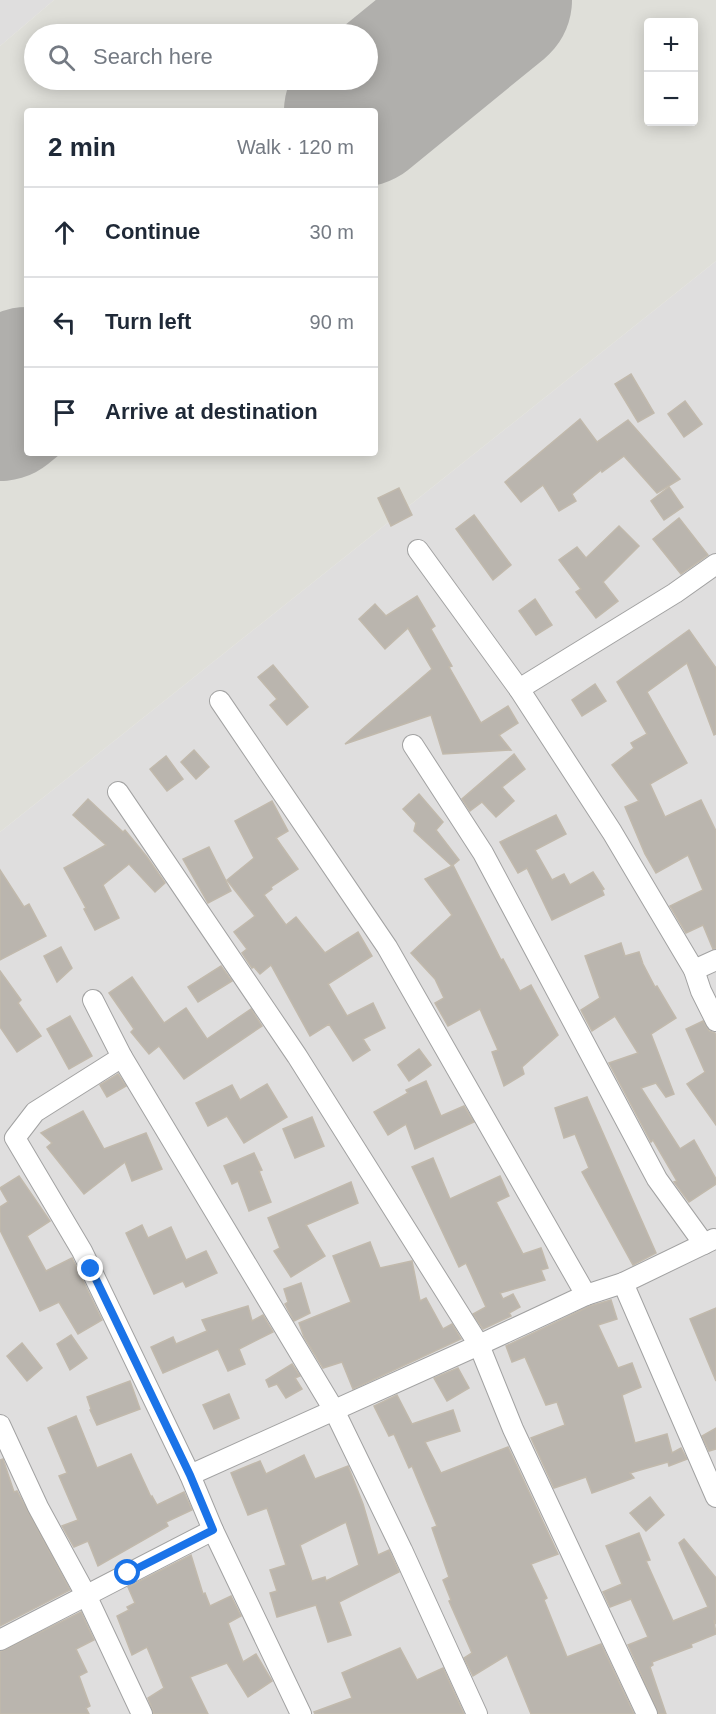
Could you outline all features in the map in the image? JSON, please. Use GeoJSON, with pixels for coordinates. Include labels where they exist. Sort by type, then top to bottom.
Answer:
{"type":"FeatureCollection","features":[{"type":"Feature","properties":{"kind":"street"},"geometry":{"type":"LineString","coordinates":[[418,550],[519,689],[612,832],[694,970],[701,991],[716,1021]]}},
{"type":"Feature","properties":{"kind":"street"},"geometry":{"type":"LineString","coordinates":[[519,689],[675,593],[716,564]]}},
{"type":"Feature","properties":{"kind":"street"},"geometry":{"type":"LineString","coordinates":[[220,701],[387,947],[586,1294]]}},
{"type":"Feature","properties":{"kind":"street"},"geometry":{"type":"LineString","coordinates":[[190,1475],[479,1345],[586,1294],[623,1283],[710,1241],[657,1179],[483,853],[413,745]]}},
{"type":"Feature","properties":{"kind":"street"},"geometry":{"type":"LineString","coordinates":[[118,792],[297,1056],[479,1345],[513,1429],[647,1714]]}},
{"type":"Feature","properties":{"kind":"street"},"geometry":{"type":"LineString","coordinates":[[694,970],[716,960]]}},
{"type":"Feature","properties":{"kind":"street"},"geometry":{"type":"LineString","coordinates":[[93,1000],[122,1057],[334,1410],[402,1550],[477,1714]]}},
{"type":"Feature","properties":{"kind":"street"},"geometry":{"type":"LineString","coordinates":[[122,1057],[35,1112],[7,1143],[82,1251],[190,1475],[213,1530],[301,1714]]}},
{"type":"Feature","properties":{"kind":"street"},"geometry":{"type":"LineString","coordinates":[[623,1283],[716,1497]]}},
{"type":"Feature","properties":{"kind":"street"},"geometry":{"type":"LineString","coordinates":[[0,1425],[38,1507],[86,1595],[142,1714]]}},
{"type":"Feature","properties":{"kind":"street"},"geometry":{"type":"LineString","coordinates":[[0,1640],[213,1530]]}},
{"type":"Feature","properties":{"kind":"shaded area"},"geometry":{"type":"Polygon","coordinates":[[[0,0],[54,0],[24,24],[0,46],[0,0]]]}},
{"type":"Feature","properties":{"kind":"shaded area"},"geometry":{"type":"Polygon","coordinates":[[[54,0],[716,0],[716,261],[0,832],[0,46],[24,26],[24,90],[378,90],[378,24],[26,24],[54,0]]]}},
{"type":"Feature","properties":{"kind":"shaded area"},"geometry":{"type":"Polygon","coordinates":[[[716,261],[716,1714],[0,1714],[0,832],[716,261]]]}},
{"type":"Feature","properties":{"kind":"building"},"geometry":{"type":"Polygon","coordinates":[[[631,374],[654,413],[638,422],[615,384],[631,374]]]}},
{"type":"Feature","properties":{"kind":"building"},"geometry":{"type":"Polygon","coordinates":[[[685,401],[702,424],[684,437],[668,414],[685,401]]]}},
{"type":"Feature","properties":{"kind":"building"},"geometry":{"type":"Polygon","coordinates":[[[580,419],[597,442],[628,420],[680,479],[657,493],[624,456],[602,472],[601,470],[572,494],[576,501],[559,511],[543,485],[521,502],[505,482],[580,419]]]}},
{"type":"Feature","properties":{"kind":"building"},"geometry":{"type":"Polygon","coordinates":[[[669,487],[683,507],[664,520],[651,501],[669,487]]]}},
{"type":"Feature","properties":{"kind":"building"},"geometry":{"type":"Polygon","coordinates":[[[399,488],[412,515],[391,526],[378,498],[399,488]]]}},
{"type":"Feature","properties":{"kind":"building"},"geometry":{"type":"Polygon","coordinates":[[[474,515],[511,565],[493,580],[456,529],[474,515]]]}},
{"type":"Feature","properties":{"kind":"building"},"geometry":{"type":"Polygon","coordinates":[[[679,518],[708,555],[681,574],[653,539],[679,518]]]}},
{"type":"Feature","properties":{"kind":"building"},"geometry":{"type":"Polygon","coordinates":[[[619,526],[639,546],[603,582],[618,601],[596,618],[576,592],[581,589],[559,560],[577,547],[586,558],[619,526]]]}},
{"type":"Feature","properties":{"kind":"building"},"geometry":{"type":"Polygon","coordinates":[[[417,596],[435,626],[431,629],[452,666],[449,667],[481,723],[508,706],[518,723],[499,735],[511,750],[443,754],[431,715],[345,744],[432,669],[408,628],[385,649],[359,619],[375,604],[386,616],[417,596]]]}},
{"type":"Feature","properties":{"kind":"building"},"geometry":{"type":"Polygon","coordinates":[[[535,599],[552,625],[536,635],[519,611],[535,599]]]}},
{"type":"Feature","properties":{"kind":"building"},"geometry":{"type":"Polygon","coordinates":[[[689,630],[716,668],[716,734],[714,735],[687,663],[647,692],[687,763],[650,784],[665,817],[701,800],[716,831],[716,948],[713,949],[703,925],[686,933],[670,906],[703,890],[688,855],[656,873],[645,854],[625,807],[639,801],[612,765],[634,748],[631,743],[647,734],[617,682],[689,630]]]}},
{"type":"Feature","properties":{"kind":"building"},"geometry":{"type":"Polygon","coordinates":[[[273,665],[308,707],[287,725],[270,705],[277,699],[258,677],[273,665]]]}},
{"type":"Feature","properties":{"kind":"building"},"geometry":{"type":"Polygon","coordinates":[[[595,684],[606,701],[582,716],[572,700],[595,684]]]}},
{"type":"Feature","properties":{"kind":"building"},"geometry":{"type":"Polygon","coordinates":[[[194,750],[209,767],[196,779],[181,762],[194,750]]]}},
{"type":"Feature","properties":{"kind":"building"},"geometry":{"type":"Polygon","coordinates":[[[514,754],[525,769],[502,787],[514,801],[496,817],[482,802],[470,811],[462,799],[514,754]]]}},
{"type":"Feature","properties":{"kind":"building"},"geometry":{"type":"Polygon","coordinates":[[[166,756],[183,779],[167,791],[150,769],[166,756]]]}},
{"type":"Feature","properties":{"kind":"building"},"geometry":{"type":"Polygon","coordinates":[[[419,794],[443,822],[436,830],[459,860],[453,865],[501,960],[503,959],[520,991],[531,985],[558,1035],[522,1067],[524,1074],[504,1086],[492,1052],[498,1050],[480,1009],[448,1026],[435,1003],[444,998],[435,979],[411,953],[452,915],[425,879],[452,866],[414,831],[416,823],[403,809],[419,794]]]}},
{"type":"Feature","properties":{"kind":"building"},"geometry":{"type":"Polygon","coordinates":[[[88,799],[123,832],[125,830],[165,883],[155,892],[129,864],[103,885],[119,918],[95,930],[64,868],[106,845],[73,815],[88,799]]]}},
{"type":"Feature","properties":{"kind":"building"},"geometry":{"type":"Polygon","coordinates":[[[272,801],[288,831],[276,838],[298,869],[271,887],[272,889],[264,895],[286,925],[296,917],[325,953],[358,932],[372,956],[328,984],[347,1016],[373,1003],[385,1028],[363,1039],[370,1050],[353,1061],[329,1024],[310,1036],[271,965],[260,974],[254,967],[252,968],[242,953],[247,949],[234,932],[255,916],[227,880],[254,858],[235,821],[272,801]]]}},
{"type":"Feature","properties":{"kind":"building"},"geometry":{"type":"Polygon","coordinates":[[[556,815],[566,834],[535,850],[552,880],[564,874],[570,885],[593,872],[604,889],[602,890],[604,895],[552,920],[527,868],[518,873],[500,842],[556,815]]]}},
{"type":"Feature","properties":{"kind":"building"},"geometry":{"type":"Polygon","coordinates":[[[209,847],[231,891],[208,903],[183,859],[209,847]]]}},
{"type":"Feature","properties":{"kind":"building"},"geometry":{"type":"Polygon","coordinates":[[[0,870],[24,907],[29,904],[46,936],[0,960],[0,870]]]}},
{"type":"Feature","properties":{"kind":"building"},"geometry":{"type":"Polygon","coordinates":[[[621,943],[625,956],[639,952],[655,987],[657,986],[676,1018],[651,1034],[674,1094],[666,1097],[656,1083],[641,1088],[680,1149],[694,1140],[716,1179],[716,1184],[689,1202],[674,1182],[677,1181],[653,1140],[651,1142],[609,1063],[638,1053],[615,1016],[592,1031],[581,1010],[600,998],[585,956],[621,943]]]}},
{"type":"Feature","properties":{"kind":"building"},"geometry":{"type":"Polygon","coordinates":[[[61,947],[72,968],[57,982],[44,956],[61,947]]]}},
{"type":"Feature","properties":{"kind":"building"},"geometry":{"type":"Polygon","coordinates":[[[221,966],[232,981],[198,1002],[188,987],[221,966]]]}},
{"type":"Feature","properties":{"kind":"building"},"geometry":{"type":"Polygon","coordinates":[[[0,971],[21,1000],[18,1003],[41,1036],[17,1052],[0,1027],[0,971]]]}},
{"type":"Feature","properties":{"kind":"building"},"geometry":{"type":"Polygon","coordinates":[[[132,977],[164,1023],[186,1008],[207,1039],[251,1009],[262,1026],[184,1079],[159,1046],[149,1054],[131,1032],[134,1029],[109,993],[132,977]]]}},
{"type":"Feature","properties":{"kind":"building"},"geometry":{"type":"Polygon","coordinates":[[[70,1016],[92,1056],[69,1069],[47,1029],[70,1016]]]}},
{"type":"Feature","properties":{"kind":"building"},"geometry":{"type":"Polygon","coordinates":[[[703,1021],[709,1031],[715,1033],[716,1036],[716,1125],[687,1084],[705,1072],[686,1029],[703,1021]]]}},
{"type":"Feature","properties":{"kind":"building"},"geometry":{"type":"Polygon","coordinates":[[[419,1049],[431,1065],[409,1081],[398,1065],[419,1049]]]}},
{"type":"Feature","properties":{"kind":"building"},"geometry":{"type":"Polygon","coordinates":[[[118,1074],[126,1086],[107,1097],[100,1085],[118,1074]]]}},
{"type":"Feature","properties":{"kind":"building"},"geometry":{"type":"Polygon","coordinates":[[[426,1081],[441,1116],[464,1106],[474,1122],[415,1149],[406,1124],[388,1135],[374,1112],[408,1093],[406,1090],[426,1081]]]}},
{"type":"Feature","properties":{"kind":"building"},"geometry":{"type":"Polygon","coordinates":[[[267,1084],[287,1117],[244,1143],[227,1116],[208,1126],[196,1103],[232,1085],[240,1100],[267,1084]]]}},
{"type":"Feature","properties":{"kind":"building"},"geometry":{"type":"Polygon","coordinates":[[[587,1097],[656,1253],[633,1265],[582,1172],[589,1168],[575,1134],[564,1138],[555,1108],[587,1097]]]}},
{"type":"Feature","properties":{"kind":"building"},"geometry":{"type":"Polygon","coordinates":[[[83,1111],[104,1149],[146,1133],[162,1169],[132,1181],[125,1162],[84,1194],[47,1147],[52,1143],[41,1133],[83,1111]]]}},
{"type":"Feature","properties":{"kind":"building"},"geometry":{"type":"Polygon","coordinates":[[[312,1117],[324,1146],[295,1158],[283,1129],[312,1117]]]}},
{"type":"Feature","properties":{"kind":"building"},"geometry":{"type":"Polygon","coordinates":[[[254,1153],[262,1170],[259,1171],[271,1202],[249,1211],[238,1181],[232,1184],[224,1166],[254,1153]]]}},
{"type":"Feature","properties":{"kind":"building"},"geometry":{"type":"Polygon","coordinates":[[[433,1158],[450,1199],[500,1176],[509,1196],[496,1202],[523,1254],[541,1248],[548,1268],[541,1270],[545,1280],[500,1293],[503,1299],[513,1294],[520,1307],[509,1313],[511,1316],[483,1329],[473,1314],[486,1307],[466,1263],[459,1267],[412,1167],[433,1158]]]}},
{"type":"Feature","properties":{"kind":"building"},"geometry":{"type":"Polygon","coordinates":[[[19,1176],[50,1221],[27,1236],[46,1271],[72,1258],[102,1320],[78,1334],[59,1302],[40,1311],[0,1230],[0,1207],[8,1202],[0,1188],[19,1176]]]}},
{"type":"Feature","properties":{"kind":"building"},"geometry":{"type":"Polygon","coordinates":[[[351,1182],[358,1203],[306,1225],[325,1256],[291,1277],[274,1251],[280,1248],[268,1218],[351,1182]]]}},
{"type":"Feature","properties":{"kind":"building"},"geometry":{"type":"Polygon","coordinates":[[[142,1225],[148,1238],[171,1227],[186,1260],[206,1251],[217,1273],[186,1287],[183,1281],[154,1294],[126,1233],[142,1225]]]}},
{"type":"Feature","properties":{"kind":"building"},"geometry":{"type":"Polygon","coordinates":[[[370,1242],[380,1268],[412,1261],[420,1301],[426,1298],[443,1329],[452,1324],[461,1339],[353,1389],[342,1362],[323,1368],[304,1337],[299,1323],[351,1302],[333,1256],[370,1242]]]}},
{"type":"Feature","properties":{"kind":"building"},"geometry":{"type":"Polygon","coordinates":[[[301,1283],[310,1313],[294,1321],[285,1304],[288,1302],[284,1289],[301,1283]]]}},
{"type":"Feature","properties":{"kind":"building"},"geometry":{"type":"Polygon","coordinates":[[[611,1300],[617,1319],[598,1325],[618,1368],[632,1363],[641,1387],[622,1395],[635,1443],[667,1434],[672,1453],[681,1448],[687,1459],[669,1466],[668,1462],[630,1473],[634,1478],[592,1493],[586,1477],[554,1488],[531,1438],[565,1425],[557,1402],[546,1405],[525,1357],[512,1362],[506,1346],[590,1306],[611,1300]]]}},
{"type":"Feature","properties":{"kind":"building"},"geometry":{"type":"Polygon","coordinates":[[[248,1306],[252,1321],[263,1315],[273,1332],[239,1349],[245,1364],[228,1371],[218,1349],[163,1373],[151,1347],[173,1337],[176,1344],[207,1331],[202,1320],[248,1306]]]}},
{"type":"Feature","properties":{"kind":"building"},"geometry":{"type":"Polygon","coordinates":[[[716,1308],[716,1381],[690,1319],[716,1308]]]}},
{"type":"Feature","properties":{"kind":"building"},"geometry":{"type":"Polygon","coordinates":[[[71,1335],[87,1358],[70,1370],[57,1344],[71,1335]]]}},
{"type":"Feature","properties":{"kind":"building"},"geometry":{"type":"Polygon","coordinates":[[[22,1343],[42,1368],[27,1381],[7,1356],[22,1343]]]}},
{"type":"Feature","properties":{"kind":"building"},"geometry":{"type":"Polygon","coordinates":[[[292,1364],[300,1376],[295,1378],[302,1389],[286,1398],[277,1384],[269,1387],[266,1380],[292,1364]]]}},
{"type":"Feature","properties":{"kind":"building"},"geometry":{"type":"Polygon","coordinates":[[[458,1368],[469,1388],[447,1401],[434,1378],[458,1368]]]}},
{"type":"Feature","properties":{"kind":"building"},"geometry":{"type":"Polygon","coordinates":[[[130,1381],[140,1409],[97,1425],[87,1397],[130,1381]]]}},
{"type":"Feature","properties":{"kind":"building"},"geometry":{"type":"Polygon","coordinates":[[[229,1394],[239,1418],[214,1429],[203,1405],[229,1394]]]}},
{"type":"Feature","properties":{"kind":"building"},"geometry":{"type":"Polygon","coordinates":[[[397,1395],[412,1424],[453,1410],[460,1431],[425,1442],[441,1473],[508,1447],[558,1554],[531,1564],[547,1598],[544,1600],[567,1657],[601,1644],[634,1714],[531,1714],[507,1655],[473,1676],[464,1658],[472,1653],[449,1601],[451,1600],[443,1580],[449,1577],[432,1528],[437,1526],[412,1466],[409,1468],[394,1434],[389,1436],[374,1406],[397,1395]]]}},
{"type":"Feature","properties":{"kind":"building"},"geometry":{"type":"Polygon","coordinates":[[[76,1416],[97,1468],[131,1454],[157,1505],[184,1492],[192,1510],[166,1522],[168,1526],[98,1566],[88,1541],[74,1547],[62,1526],[78,1520],[59,1476],[67,1473],[48,1428],[76,1416]]]}},
{"type":"Feature","properties":{"kind":"building"},"geometry":{"type":"Polygon","coordinates":[[[716,1428],[716,1449],[709,1451],[702,1436],[716,1428]]]}},
{"type":"Feature","properties":{"kind":"building"},"geometry":{"type":"Polygon","coordinates":[[[304,1455],[315,1479],[348,1466],[363,1504],[378,1555],[389,1550],[399,1572],[339,1602],[351,1635],[328,1642],[316,1605],[277,1617],[270,1593],[277,1591],[270,1570],[286,1565],[267,1508],[248,1515],[231,1473],[260,1461],[266,1474],[304,1455]],[[346,1522],[300,1545],[312,1581],[325,1577],[326,1581],[359,1565],[346,1522]]]}},
{"type":"Feature","properties":{"kind":"building"},"geometry":{"type":"Polygon","coordinates":[[[3,1459],[14,1492],[17,1491],[70,1590],[0,1626],[0,1460],[3,1459]]]}},
{"type":"Feature","properties":{"kind":"building"},"geometry":{"type":"Polygon","coordinates":[[[650,1497],[664,1515],[646,1531],[630,1513],[650,1497]]]}},
{"type":"Feature","properties":{"kind":"building"},"geometry":{"type":"Polygon","coordinates":[[[639,1533],[650,1560],[646,1561],[673,1621],[708,1607],[679,1543],[684,1539],[716,1578],[716,1624],[714,1620],[716,1634],[691,1644],[692,1647],[652,1662],[653,1665],[650,1667],[666,1714],[659,1714],[628,1645],[648,1637],[631,1599],[610,1607],[603,1592],[622,1584],[606,1546],[639,1533]]]}},
{"type":"Feature","properties":{"kind":"building"},"geometry":{"type":"Polygon","coordinates":[[[191,1555],[203,1594],[205,1593],[210,1606],[231,1596],[241,1616],[228,1623],[243,1662],[256,1654],[272,1681],[248,1697],[227,1663],[190,1677],[208,1714],[154,1714],[148,1698],[164,1688],[147,1647],[132,1655],[117,1616],[129,1610],[127,1607],[135,1603],[128,1587],[191,1555]]]}},
{"type":"Feature","properties":{"kind":"building"},"geometry":{"type":"Polygon","coordinates":[[[81,1612],[94,1640],[76,1649],[87,1672],[79,1676],[90,1706],[86,1708],[89,1714],[0,1714],[0,1652],[81,1612]]]}},
{"type":"Feature","properties":{"kind":"building"},"geometry":{"type":"Polygon","coordinates":[[[400,1648],[417,1680],[443,1668],[464,1714],[315,1714],[314,1712],[352,1698],[342,1673],[400,1648]]]}},
{"type":"Feature","properties":{"kind":"runway"},"geometry":{"type":"LineString","coordinates":[[364,108],[496,0]]}},
{"type":"Feature","properties":{"kind":"runway"},"geometry":{"type":"LineString","coordinates":[[0,405],[24,385]]}},
{"type":"Feature","properties":{"kind":"route"},"geometry":{"type":"LineString","coordinates":[[91,1269],[190,1475],[213,1530],[128,1573]]}}]}
